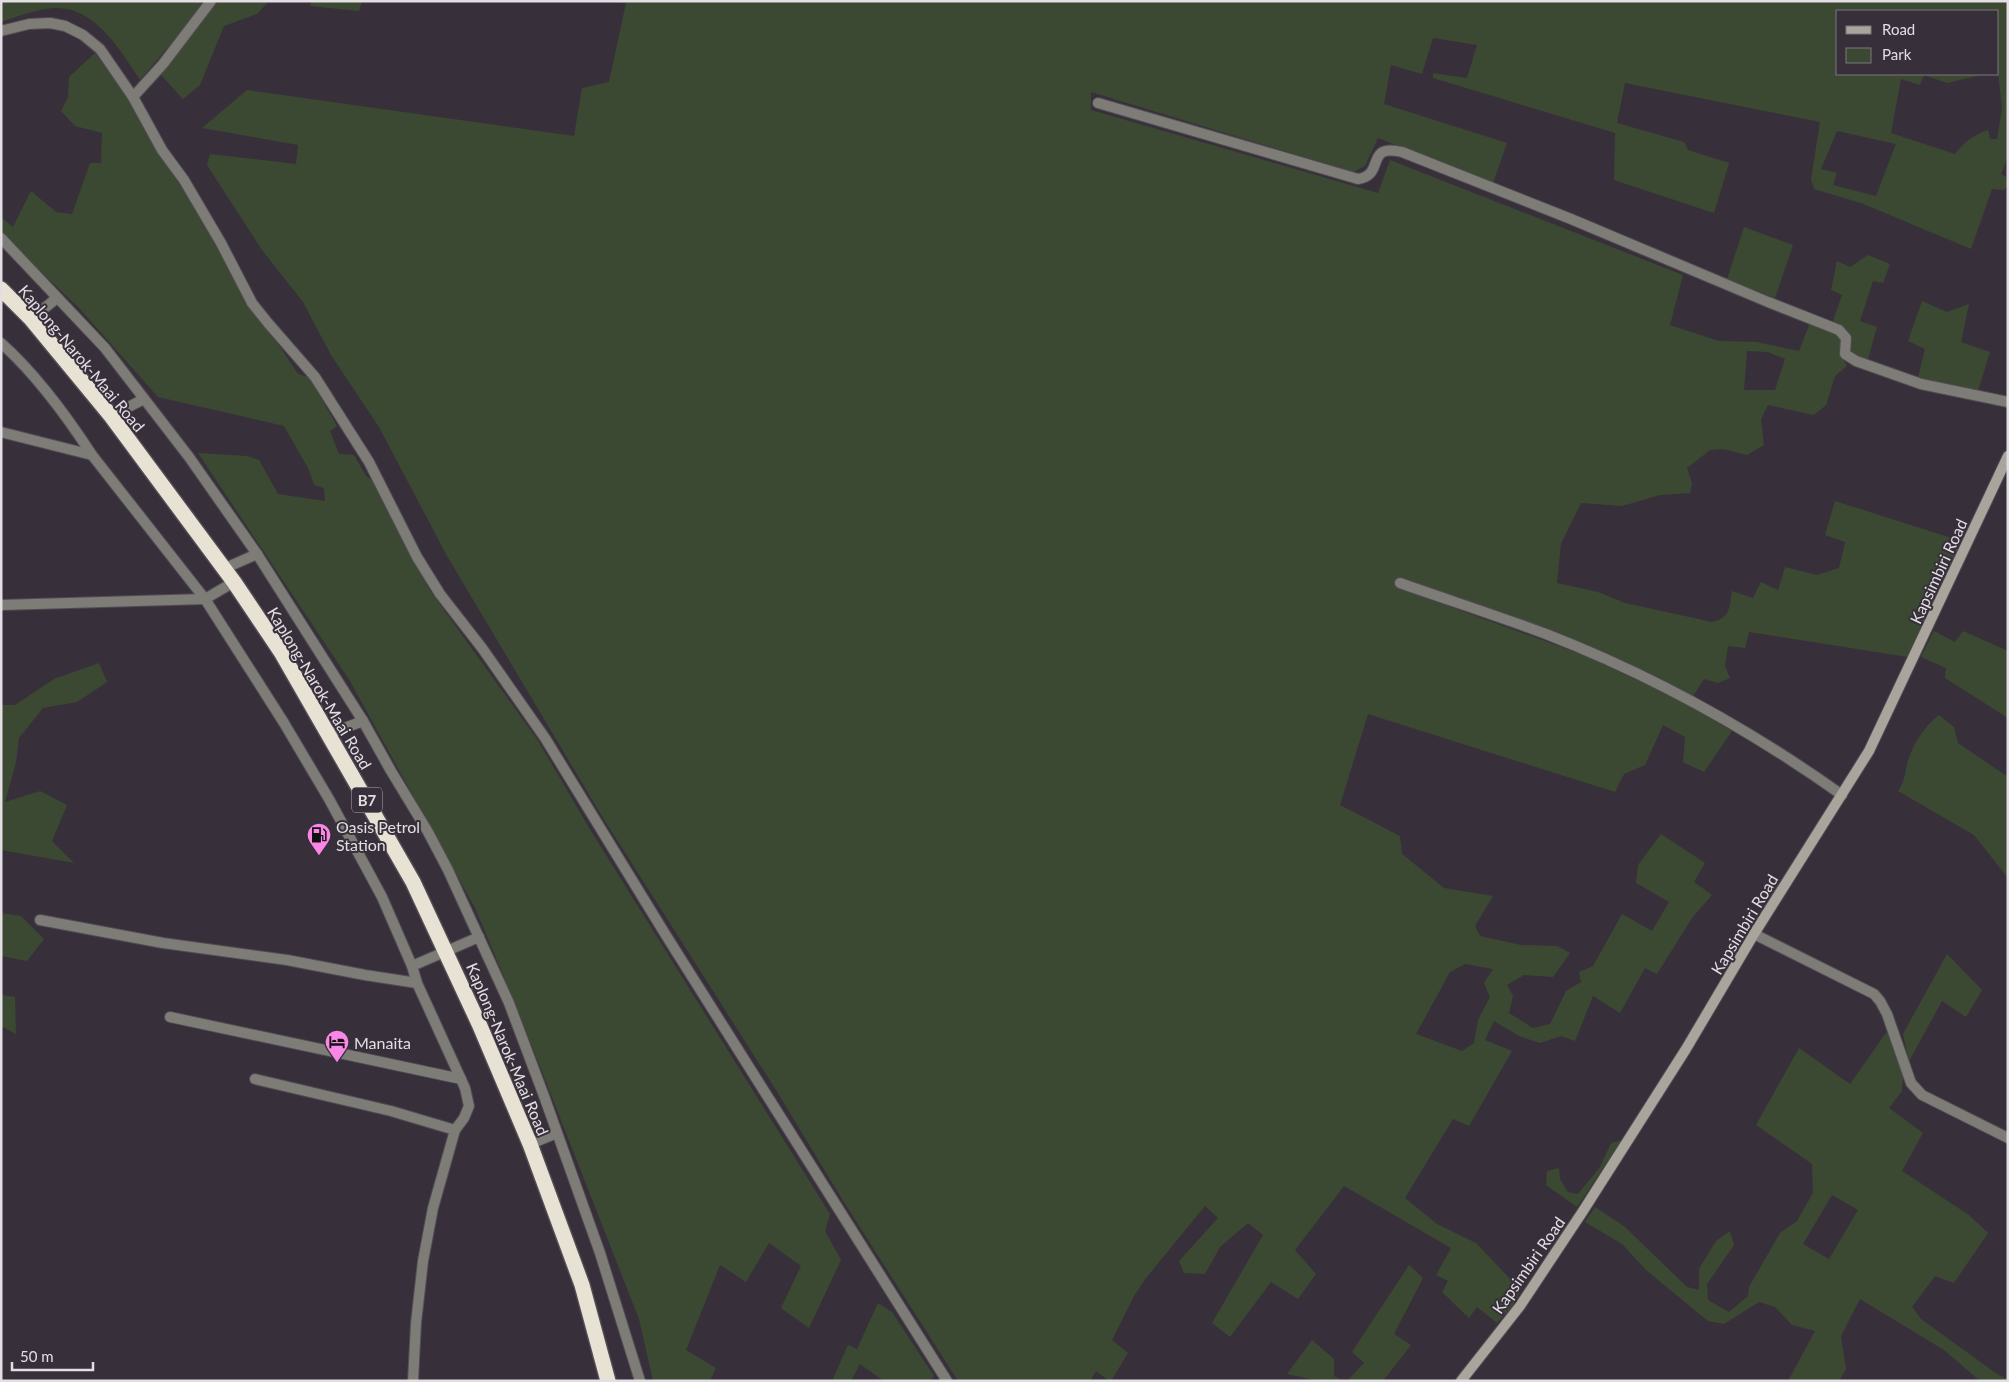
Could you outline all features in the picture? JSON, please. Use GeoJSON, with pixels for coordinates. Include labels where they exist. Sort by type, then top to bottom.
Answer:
{"type":"FeatureCollection","features":[{"type":"Feature","properties":{"kind":"highway","name":"Kaplong-Narok-Maai Road"},"geometry":{"type":"LineString","coordinates":[[2,293],[31,319],[111,416],[234,582],[281,652],[414,882],[480,1026],[530,1144],[582,1286],[608,1381]]}},
{"type":"Feature","properties":{"kind":"street"},"geometry":{"type":"LineString","coordinates":[[133,97],[163,64],[211,1]]}},
{"type":"Feature","properties":{"kind":"street"},"geometry":{"type":"LineString","coordinates":[[1,31],[29,24],[50,23],[65,26],[83,35],[100,49],[133,97],[162,150],[184,180],[221,243],[252,302],[315,377],[370,462],[417,556],[440,594],[482,648],[545,738],[667,937],[946,1381]]}},
{"type":"Feature","properties":{"kind":"street"},"geometry":{"type":"LineString","coordinates":[[1098,104],[1358,179],[1366,178],[1372,172],[1377,158],[1382,151],[1390,149],[1402,152],[1562,215],[1840,330],[1846,338],[1845,354],[1856,361],[1921,384],[2008,402]]}},
{"type":"Feature","properties":{"kind":"street"},"geometry":{"type":"LineString","coordinates":[[1,238],[105,348],[189,457],[257,554],[363,720],[428,832],[509,1003],[600,1253],[640,1381]]}},
{"type":"Feature","properties":{"kind":"street"},"geometry":{"type":"LineString","coordinates":[[31,319],[57,298]]}},
{"type":"Feature","properties":{"kind":"street"},"geometry":{"type":"LineString","coordinates":[[1,343],[18,358],[40,383],[76,430],[92,455],[205,599],[284,723],[329,799],[382,897],[412,966],[417,983],[461,1079],[469,1106],[456,1130],[433,1208],[423,1261],[416,1323],[413,1381]]}},
{"type":"Feature","properties":{"kind":"street"},"geometry":{"type":"LineString","coordinates":[[111,416],[144,399]]}},
{"type":"Feature","properties":{"kind":"street"},"geometry":{"type":"LineString","coordinates":[[1,432],[92,455]]}},
{"type":"Feature","properties":{"kind":"street","name":"Kapsimbiri Road"},"geometry":{"type":"LineString","coordinates":[[1461,1381],[1520,1306],[1583,1211],[1686,1049],[1754,934],[1869,751],[2008,456]]}},
{"type":"Feature","properties":{"kind":"street"},"geometry":{"type":"LineString","coordinates":[[224,569],[257,554]]}},
{"type":"Feature","properties":{"kind":"street"},"geometry":{"type":"LineString","coordinates":[[1,605],[205,599],[234,582]]}},
{"type":"Feature","properties":{"kind":"street"},"geometry":{"type":"LineString","coordinates":[[1400,583],[1546,634],[1668,689],[1799,764],[1842,795]]}},
{"type":"Feature","properties":{"kind":"street"},"geometry":{"type":"LineString","coordinates":[[329,734],[363,720]]}},
{"type":"Feature","properties":{"kind":"street"},"geometry":{"type":"LineString","coordinates":[[40,920],[163,943],[287,960],[417,983]]}},
{"type":"Feature","properties":{"kind":"street"},"geometry":{"type":"LineString","coordinates":[[1754,934],[1874,994],[1888,1014],[1911,1083],[1922,1095],[2008,1138]]}},
{"type":"Feature","properties":{"kind":"street"},"geometry":{"type":"LineString","coordinates":[[412,966],[479,937]]}},
{"type":"Feature","properties":{"kind":"street"},"geometry":{"type":"LineString","coordinates":[[170,1017],[461,1079]]}},
{"type":"Feature","properties":{"kind":"street"},"geometry":{"type":"LineString","coordinates":[[255,1079],[391,1111],[456,1130]]}},
{"type":"Feature","properties":{"kind":"street"},"geometry":{"type":"LineString","coordinates":[[530,1144],[556,1133]]}},
{"type":"Feature","properties":{"kind":"green space"},"geometry":{"type":"Polygon","coordinates":[[[1,1],[203,1],[184,28],[140,80],[113,41],[90,19],[77,12],[62,8],[35,11],[1,22],[1,1]]]}},
{"type":"Feature","properties":{"kind":"green space"},"geometry":{"type":"Polygon","coordinates":[[[216,1],[269,1],[257,14],[224,26],[200,85],[183,99],[161,75],[216,1]]]}},
{"type":"Feature","properties":{"kind":"green space"},"geometry":{"type":"Polygon","coordinates":[[[311,1],[362,1],[359,11],[310,6],[311,1]]]}},
{"type":"Feature","properties":{"kind":"green space"},"geometry":{"type":"Polygon","coordinates":[[[600,1],[2008,1],[2008,156],[2001,174],[2008,178],[2008,185],[2004,190],[1992,189],[1971,249],[1861,203],[1814,189],[1811,179],[1820,122],[1625,83],[1617,123],[1684,142],[1688,150],[1729,163],[1714,213],[1614,180],[1615,133],[1433,78],[1433,73],[1467,78],[1477,45],[1433,38],[1422,74],[1391,65],[1384,104],[1507,143],[1493,183],[1378,138],[1365,166],[1353,172],[1091,92],[1091,110],[1378,193],[1390,160],[1683,275],[1670,325],[1719,341],[1757,342],[1799,351],[1810,323],[1836,333],[1842,339],[1841,354],[1847,366],[1835,376],[1826,405],[1814,415],[1768,405],[1761,419],[1764,445],[1747,455],[1723,449],[1710,450],[1687,468],[1692,483],[1690,493],[1660,495],[1622,506],[1581,503],[1561,544],[1557,583],[1598,592],[1625,603],[1712,622],[1726,615],[1732,591],[1753,598],[1761,582],[1778,590],[1785,567],[1817,575],[1839,568],[1845,542],[1825,535],[1835,501],[1961,541],[1908,657],[1749,632],[1745,648],[1728,646],[1725,666],[1730,678],[1718,683],[1704,679],[1692,698],[1605,653],[1398,577],[1395,587],[1589,657],[1689,705],[1732,731],[1704,772],[1683,762],[1685,737],[1663,725],[1645,765],[1624,774],[1615,792],[1368,714],[1340,805],[1400,836],[1402,854],[1444,888],[1493,896],[1475,926],[1480,936],[1521,945],[1557,946],[1570,953],[1553,977],[1524,975],[1507,985],[1513,996],[1509,1013],[1533,1028],[1550,1024],[1566,991],[1581,982],[1579,972],[1593,966],[1622,914],[1652,931],[1669,902],[1636,883],[1638,865],[1661,834],[1705,863],[1694,882],[1712,895],[1692,918],[1657,974],[1645,968],[1620,1013],[1593,996],[1575,1041],[1561,1036],[1540,1043],[1519,1036],[1494,1021],[1485,1040],[1512,1051],[1469,1126],[1453,1119],[1405,1198],[1437,1224],[1476,1243],[1513,1282],[1524,1284],[1513,1305],[1497,1323],[1477,1307],[1469,1318],[1442,1292],[1448,1281],[1436,1275],[1451,1248],[1344,1186],[1295,1250],[1316,1274],[1298,1299],[1271,1282],[1230,1337],[1212,1323],[1263,1235],[1248,1223],[1220,1247],[1205,1274],[1184,1273],[1179,1261],[1218,1218],[1205,1206],[1146,1278],[1134,1296],[1112,1340],[1128,1353],[1111,1381],[1096,1371],[1090,1381],[958,1381],[603,818],[447,556],[379,427],[331,355],[303,302],[262,250],[207,165],[210,154],[296,164],[298,145],[202,128],[247,90],[574,136],[582,88],[609,82],[626,3],[600,1]],[[1836,10],[1836,75],[1924,75],[1920,85],[1901,79],[1891,133],[1955,154],[1969,139],[1988,130],[1990,139],[1997,139],[2002,109],[1998,75],[1999,10],[1836,10]],[[1837,131],[1821,169],[1837,173],[1833,185],[1876,196],[1896,144],[1837,131]],[[1747,351],[1744,390],[1775,390],[1785,359],[1768,352],[1747,351]],[[1465,964],[1450,972],[1416,1034],[1462,1051],[1474,1043],[1478,1020],[1490,997],[1484,983],[1493,969],[1465,964]]]}},
{"type":"Feature","properties":{"kind":"green space"},"geometry":{"type":"Polygon","coordinates":[[[95,53],[125,95],[154,146],[207,226],[247,304],[279,345],[298,374],[309,377],[337,426],[330,431],[339,454],[354,455],[366,476],[372,480],[431,592],[537,739],[591,831],[830,1214],[825,1231],[841,1260],[809,1328],[781,1308],[801,1266],[769,1243],[746,1282],[720,1265],[686,1350],[716,1368],[710,1381],[653,1381],[639,1319],[515,1003],[475,908],[350,681],[198,453],[247,456],[259,460],[278,494],[325,501],[324,488],[314,485],[308,468],[284,426],[158,397],[79,308],[1,234],[1,217],[13,227],[31,191],[56,212],[72,214],[90,163],[101,163],[102,133],[75,126],[61,111],[68,97],[69,77],[95,53]]]}},
{"type":"Feature","properties":{"kind":"green space"},"geometry":{"type":"Polygon","coordinates":[[[1924,75],[1980,75],[1977,76],[1947,83],[1924,75]]]}},
{"type":"Feature","properties":{"kind":"green space"},"geometry":{"type":"Polygon","coordinates":[[[1744,227],[1793,245],[1775,298],[1727,279],[1744,227]]]}},
{"type":"Feature","properties":{"kind":"green space"},"geometry":{"type":"Polygon","coordinates":[[[1868,255],[1890,264],[1883,283],[1873,281],[1860,321],[1877,327],[1868,359],[1852,355],[1849,350],[1850,338],[1848,331],[1833,321],[1842,295],[1831,290],[1837,261],[1850,267],[1868,255]]]}},
{"type":"Feature","properties":{"kind":"green space"},"geometry":{"type":"Polygon","coordinates":[[[1922,301],[1947,312],[1969,304],[1961,342],[1990,352],[1978,391],[1918,378],[1925,349],[1908,341],[1922,301]]]}},
{"type":"Feature","properties":{"kind":"green space"},"geometry":{"type":"Polygon","coordinates":[[[1934,631],[1955,642],[1963,631],[2008,651],[2008,718],[1945,678],[1946,668],[1921,657],[1934,631]]]}},
{"type":"Feature","properties":{"kind":"green space"},"geometry":{"type":"Polygon","coordinates":[[[99,663],[107,682],[77,702],[43,708],[19,738],[16,762],[5,802],[40,791],[67,805],[52,841],[74,863],[1,850],[1,705],[15,705],[54,679],[99,663]]]}},
{"type":"Feature","properties":{"kind":"green space"},"geometry":{"type":"Polygon","coordinates":[[[1939,715],[1954,727],[1958,743],[2008,777],[2008,878],[1974,835],[1898,791],[1916,741],[1939,715]]]}},
{"type":"Feature","properties":{"kind":"green space"},"geometry":{"type":"Polygon","coordinates":[[[1,913],[21,916],[44,939],[27,961],[1,956],[1,913]]]}},
{"type":"Feature","properties":{"kind":"green space"},"geometry":{"type":"Polygon","coordinates":[[[1947,954],[1982,990],[1966,1017],[1942,1001],[1909,1061],[1903,1034],[1947,954]]]}},
{"type":"Feature","properties":{"kind":"green space"},"geometry":{"type":"Polygon","coordinates":[[[1,995],[15,997],[16,1034],[1,1026],[1,995]]]}},
{"type":"Feature","properties":{"kind":"green space"},"geometry":{"type":"Polygon","coordinates":[[[1888,1030],[1903,1075],[1902,1091],[1889,1108],[1923,1133],[1902,1171],[1969,1215],[1988,1233],[1954,1283],[1935,1276],[1912,1307],[1921,1319],[1997,1374],[2008,1379],[2008,1381],[1980,1381],[1944,1350],[1860,1299],[1841,1336],[1846,1369],[1839,1381],[1788,1381],[1815,1331],[1792,1325],[1775,1307],[1759,1302],[1724,1324],[1708,1321],[1646,1270],[1622,1244],[1585,1222],[1595,1207],[1625,1227],[1687,1287],[1699,1290],[1699,1269],[1716,1241],[1730,1231],[1734,1245],[1707,1284],[1708,1300],[1729,1312],[1748,1296],[1749,1287],[1780,1233],[1797,1221],[1813,1193],[1812,1164],[1756,1125],[1799,1048],[1850,1084],[1888,1030]],[[1832,1195],[1803,1244],[1829,1259],[1858,1210],[1832,1195]]]}},
{"type":"Feature","properties":{"kind":"green space"},"geometry":{"type":"Polygon","coordinates":[[[1622,1140],[1577,1207],[1546,1185],[1547,1171],[1559,1168],[1560,1179],[1568,1192],[1578,1194],[1600,1167],[1611,1143],[1622,1140]]]}},
{"type":"Feature","properties":{"kind":"green space"},"geometry":{"type":"Polygon","coordinates":[[[1409,1265],[1423,1278],[1394,1334],[1411,1345],[1383,1381],[1347,1381],[1364,1363],[1352,1352],[1409,1265]]]}},
{"type":"Feature","properties":{"kind":"green space"},"geometry":{"type":"Polygon","coordinates":[[[878,1303],[892,1312],[934,1376],[930,1381],[884,1381],[860,1364],[851,1381],[832,1381],[848,1345],[857,1349],[878,1303]]]}},
{"type":"Feature","properties":{"kind":"green space"},"geometry":{"type":"Polygon","coordinates":[[[1312,1340],[1334,1359],[1334,1376],[1344,1381],[1319,1381],[1287,1374],[1312,1340]]]}},
{"type":"Feature","properties":{"kind":"place","name":"Oasis Petrol Station"},"geometry":{"type":"Point","coordinates":[319,856]}},
{"type":"Feature","properties":{"kind":"place","name":"Manaita"},"geometry":{"type":"Point","coordinates":[337,1063]}}]}
